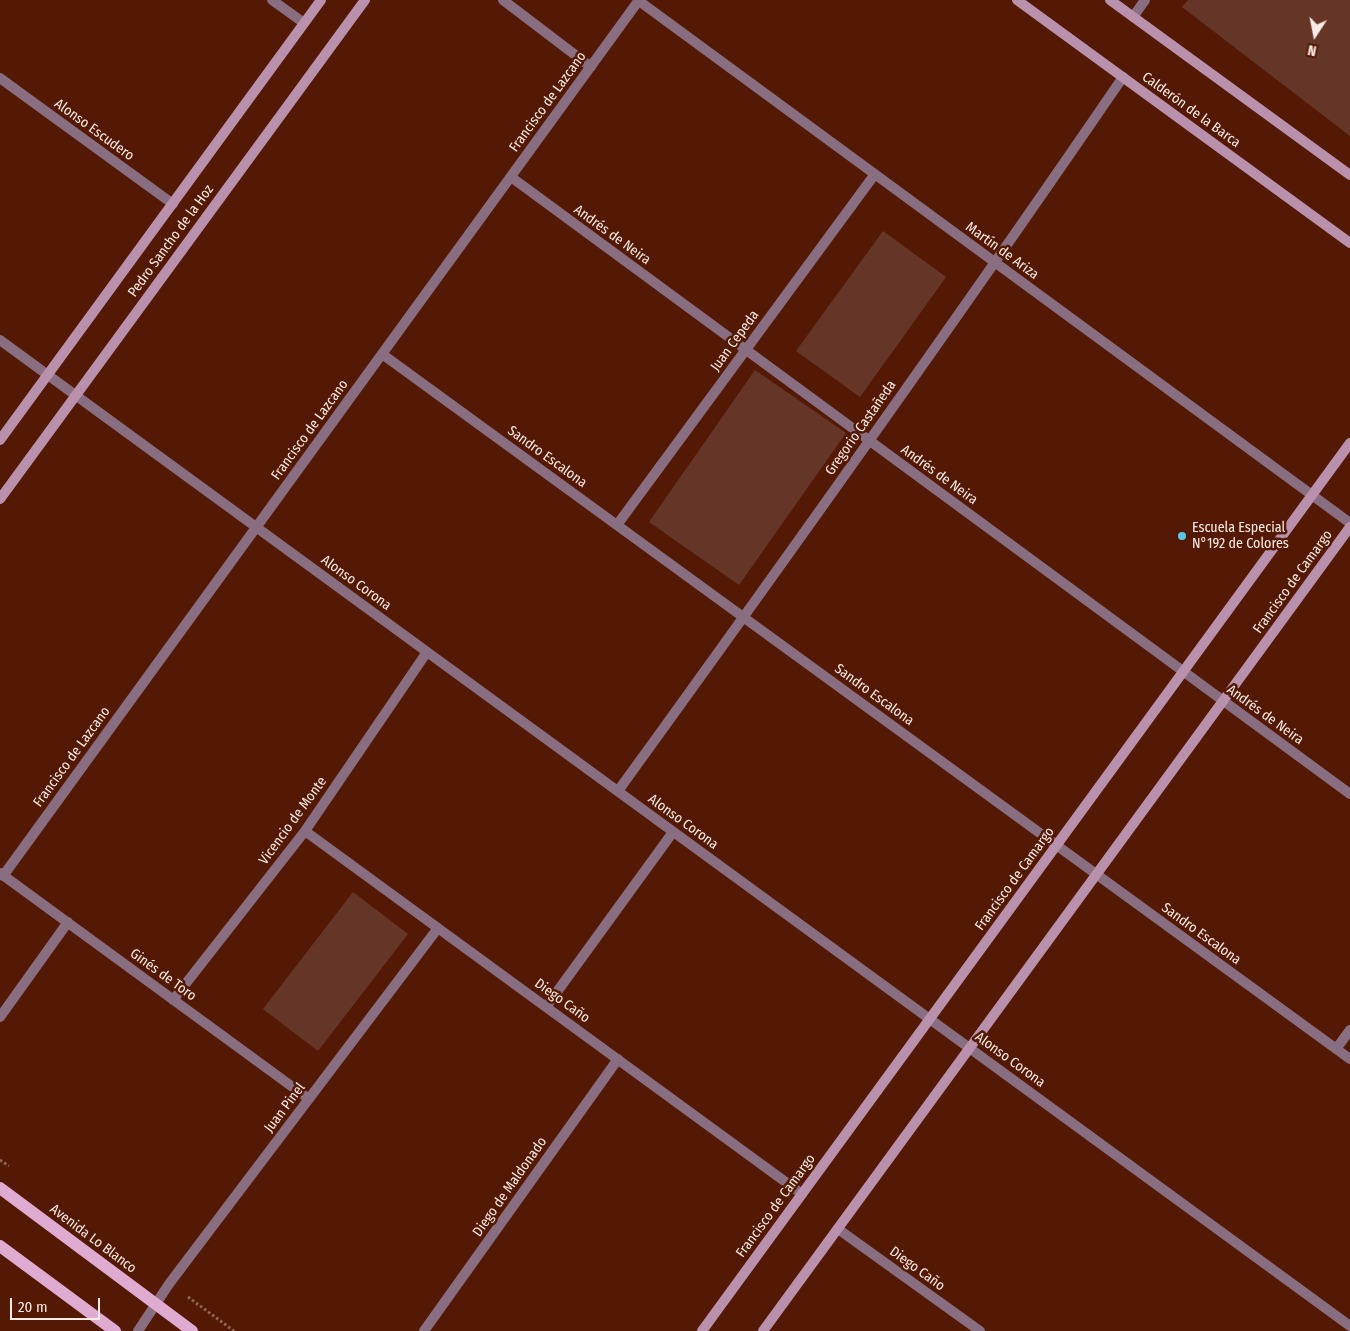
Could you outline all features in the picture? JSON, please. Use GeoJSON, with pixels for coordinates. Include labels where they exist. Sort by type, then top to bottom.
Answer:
{"type":"FeatureCollection","features":[{"type":"Feature","properties":{"kind":"main road","name":"Avenida Lo Blanco"},"geometry":{"type":"LineString","coordinates":[[0,1188],[192,1331]]}},
{"type":"Feature","properties":{"kind":"main road"},"geometry":{"type":"LineString","coordinates":[[0,1246],[116,1331]]}},
{"type":"Feature","properties":{"kind":"street"},"geometry":{"type":"LineString","coordinates":[[272,0],[304,23]]}},
{"type":"Feature","properties":{"kind":"street","name":"Pedro Sancho de la Hoz"},"geometry":{"type":"LineString","coordinates":[[0,440],[321,0]]}},
{"type":"Feature","properties":{"kind":"street","name":"Pedro Sancho de la Hoz"},"geometry":{"type":"LineString","coordinates":[[0,499],[365,0]]}},
{"type":"Feature","properties":{"kind":"street"},"geometry":{"type":"LineString","coordinates":[[503,0],[591,67]]}},
{"type":"Feature","properties":{"kind":"street","name":"Francisco de Lazcano"},"geometry":{"type":"LineString","coordinates":[[2,874],[639,0]]}},
{"type":"Feature","properties":{"kind":"street","name":"Martín de Ariza"},"geometry":{"type":"LineString","coordinates":[[639,0],[1350,523]]}},
{"type":"Feature","properties":{"kind":"street","name":"Calderón de la Barca"},"geometry":{"type":"LineString","coordinates":[[1017,0],[1350,243]]}},
{"type":"Feature","properties":{"kind":"street"},"geometry":{"type":"LineString","coordinates":[[1110,0],[1350,175]]}},
{"type":"Feature","properties":{"kind":"street"},"geometry":{"type":"LineString","coordinates":[[1133,16],[1145,0]]}},
{"type":"Feature","properties":{"kind":"street","name":"Gregorio Castañeda"},"geometry":{"type":"LineString","coordinates":[[618,791],[744,618],[996,263],[1123,77]]}},
{"type":"Feature","properties":{"kind":"street","name":"Alonso Escudero"},"geometry":{"type":"LineString","coordinates":[[0,78],[173,204]]}},
{"type":"Feature","properties":{"kind":"street","name":"Juan Cepeda"},"geometry":{"type":"LineString","coordinates":[[617,525],[875,174]]}},
{"type":"Feature","properties":{"kind":"street","name":"Andrés de Neira"},"geometry":{"type":"LineString","coordinates":[[511,177],[1350,794]]}},
{"type":"Feature","properties":{"kind":"street","name":"Alonso Corona"},"geometry":{"type":"LineString","coordinates":[[0,340],[1350,1326]]}},
{"type":"Feature","properties":{"kind":"street","name":"Sandro Escalona"},"geometry":{"type":"LineString","coordinates":[[382,354],[1350,1059]]}},
{"type":"Feature","properties":{"kind":"street","name":"Francisco de Camargo"},"geometry":{"type":"LineString","coordinates":[[702,1331],[1350,444]]}},
{"type":"Feature","properties":{"kind":"street","name":"Francisco de Camargo"},"geometry":{"type":"LineString","coordinates":[[763,1331],[1350,527]]}},
{"type":"Feature","properties":{"kind":"street","name":"Vicencio de Monte"},"geometry":{"type":"LineString","coordinates":[[173,1000],[305,831],[427,652]]}},
{"type":"Feature","properties":{"kind":"street","name":"Diego Caño"},"geometry":{"type":"LineString","coordinates":[[305,831],[802,1194]]}},
{"type":"Feature","properties":{"kind":"street"},"geometry":{"type":"LineString","coordinates":[[546,1007],[673,832]]}},
{"type":"Feature","properties":{"kind":"street","name":"Ginés de Toro"},"geometry":{"type":"LineString","coordinates":[[2,874],[309,1099]]}},
{"type":"Feature","properties":{"kind":"street"},"geometry":{"type":"LineString","coordinates":[[0,1017],[68,922]]}},
{"type":"Feature","properties":{"kind":"street","name":"Juan Pinel"},"geometry":{"type":"LineString","coordinates":[[138,1331],[157,1305],[169,1284],[438,928]]}},
{"type":"Feature","properties":{"kind":"street"},"geometry":{"type":"LineString","coordinates":[[1336,1049],[1350,1030]]}},
{"type":"Feature","properties":{"kind":"street","name":"Diego de Maldonado"},"geometry":{"type":"LineString","coordinates":[[424,1331],[618,1059]]}},
{"type":"Feature","properties":{"kind":"street","name":"Diego Caño"},"geometry":{"type":"LineString","coordinates":[[838,1229],[980,1331]]}},
{"type":"Feature","properties":{"kind":"shaded area"},"geometry":{"type":"Polygon","coordinates":[[[1188,0],[1350,0],[1350,136],[1182,7],[1188,0]]]}},
{"type":"Feature","properties":{"kind":"shaded area"},"geometry":{"type":"Polygon","coordinates":[[[883,231],[946,277],[860,397],[796,351],[883,231]]]}},
{"type":"Feature","properties":{"kind":"shaded area"},"geometry":{"type":"Polygon","coordinates":[[[755,370],[846,433],[739,585],[649,522],[755,370]]]}},
{"type":"Feature","properties":{"kind":"shaded area"},"geometry":{"type":"Polygon","coordinates":[[[353,892],[408,934],[318,1051],[263,1009],[353,892]]]}},
{"type":"Feature","properties":{"kind":"place","name":"Escuela Especial N°192 de Colores"},"geometry":{"type":"Point","coordinates":[1182,536]}}]}
